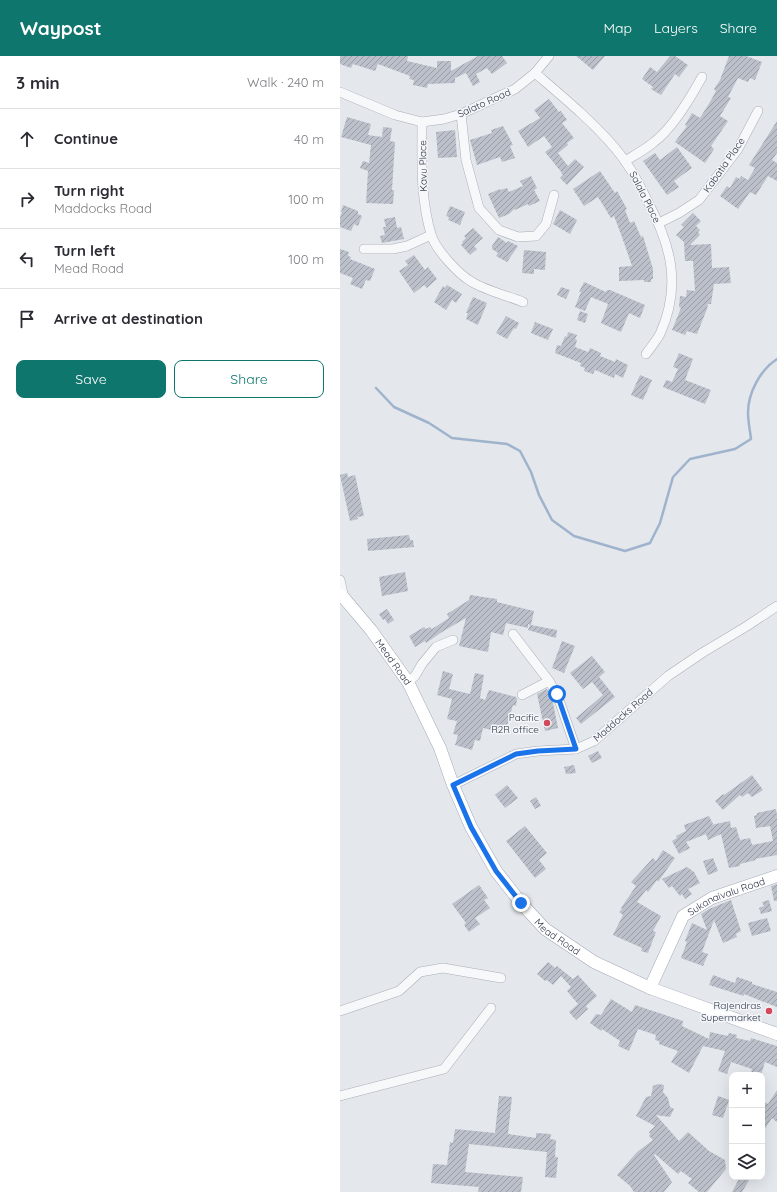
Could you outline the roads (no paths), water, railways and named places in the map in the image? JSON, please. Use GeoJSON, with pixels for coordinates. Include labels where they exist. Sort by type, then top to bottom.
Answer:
{"type":"FeatureCollection","features":[{"type":"Feature","properties":{"kind":"main road","name":"Mead Road"},"geometry":{"type":"LineString","coordinates":[[342,596],[371,630],[408,682],[440,748],[453,785],[471,827],[496,871],[521,903],[545,928],[594,962],[650,988],[777,1034]]}},
{"type":"Feature","properties":{"kind":"main road","name":"Sukanaivalu Road"},"geometry":{"type":"LineString","coordinates":[[650,988],[683,916],[712,898],[777,876]]}},
{"type":"Feature","properties":{"kind":"street","name":"Salato Road"},"geometry":{"type":"LineString","coordinates":[[340,92],[395,116],[422,122],[444,119],[461,114],[515,89],[535,73],[549,56]]}},
{"type":"Feature","properties":{"kind":"street","name":"Salala Place"},"geometry":{"type":"LineString","coordinates":[[535,73],[588,119],[630,166],[659,222],[669,253],[673,282],[670,307],[659,334],[646,354]]}},
{"type":"Feature","properties":{"kind":"street"},"geometry":{"type":"LineString","coordinates":[[625,161],[654,143],[664,134],[702,77]]}},
{"type":"Feature","properties":{"kind":"street","name":"Kabatia Place"},"geometry":{"type":"LineString","coordinates":[[659,222],[679,213],[699,200],[738,148],[758,111]]}},
{"type":"Feature","properties":{"kind":"street"},"geometry":{"type":"LineString","coordinates":[[461,114],[466,160],[479,208],[499,230],[518,237],[536,236],[546,224],[554,195]]}},
{"type":"Feature","properties":{"kind":"street","name":"Kavu Place"},"geometry":{"type":"LineString","coordinates":[[422,122],[422,192],[431,235],[454,269],[472,283],[523,302]]}},
{"type":"Feature","properties":{"kind":"street"},"geometry":{"type":"LineString","coordinates":[[364,249],[393,249],[406,246],[431,235]]}},
{"type":"Feature","properties":{"kind":"street"},"geometry":{"type":"LineString","coordinates":[[340,580],[342,596]]}},
{"type":"Feature","properties":{"kind":"street","name":"Maddocks Road"},"geometry":{"type":"LineString","coordinates":[[453,785],[516,754],[576,749],[594,741],[668,676],[777,606]]}},
{"type":"Feature","properties":{"kind":"street"},"geometry":{"type":"LineString","coordinates":[[513,634],[549,681],[557,694],[576,749]]}},
{"type":"Feature","properties":{"kind":"street"},"geometry":{"type":"LineString","coordinates":[[408,682],[415,676],[436,647],[453,640]]}},
{"type":"Feature","properties":{"kind":"street"},"geometry":{"type":"LineString","coordinates":[[522,695],[549,681]]}},
{"type":"Feature","properties":{"kind":"street"},"geometry":{"type":"LineString","coordinates":[[340,1011],[399,991],[420,972],[434,969],[443,968],[501,978]]}},
{"type":"Feature","properties":{"kind":"street"},"geometry":{"type":"LineString","coordinates":[[340,1096],[444,1069],[490,1008]]}},
{"type":"Feature","properties":{"kind":"waterway"},"geometry":{"type":"LineString","coordinates":[[376,388],[394,407],[429,423],[452,438],[507,444],[520,451],[531,472],[539,495],[552,520],[574,536],[625,551],[650,543],[660,523],[673,477],[690,459],[735,449],[751,439],[748,413],[750,398],[760,376],[765,369],[777,359]]}},
{"type":"Feature","properties":{"kind":"place","name":"Pacific R2R office"},"geometry":{"type":"Point","coordinates":[547,723]}},
{"type":"Feature","properties":{"kind":"place","name":"Rajendras Supermarket"},"geometry":{"type":"Point","coordinates":[769,1011]}}]}
